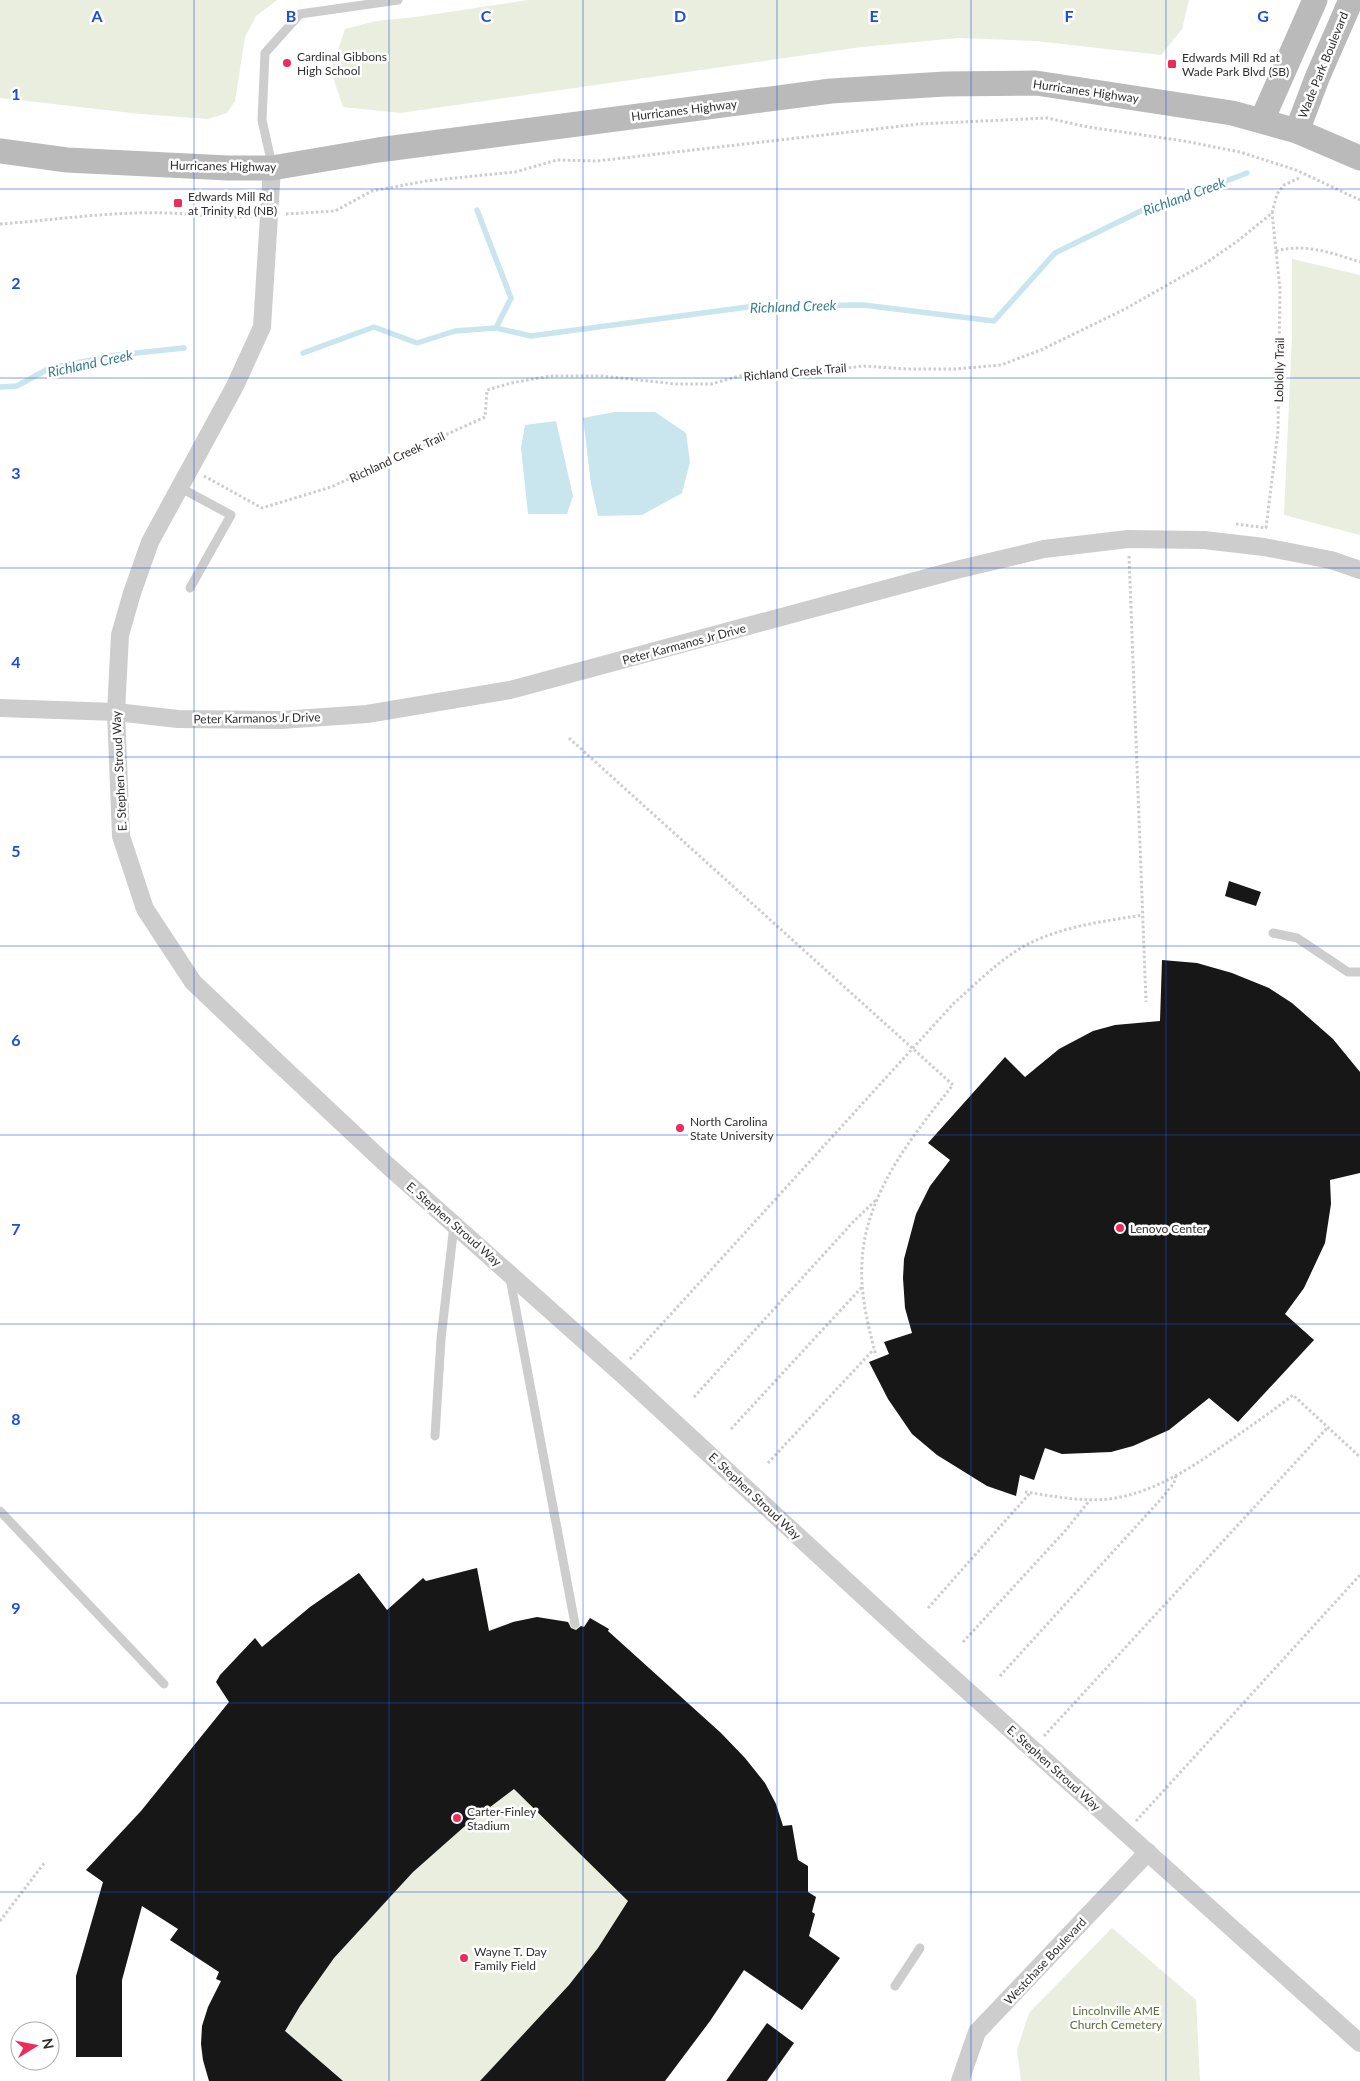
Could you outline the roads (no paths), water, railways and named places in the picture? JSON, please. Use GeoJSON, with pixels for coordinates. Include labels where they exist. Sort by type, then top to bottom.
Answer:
{"type":"FeatureCollection","features":[{"type":"Feature","properties":{"kind":"main road"},"geometry":{"type":"LineString","coordinates":[[1262,120],[1315,0]]}},
{"type":"Feature","properties":{"kind":"main road","name":"Wade Park Boulevard"},"geometry":{"type":"LineString","coordinates":[[1297,131],[1350,0]]}},
{"type":"Feature","properties":{"kind":"main road","name":"Hurricanes Highway"},"geometry":{"type":"LineString","coordinates":[[0,151],[67,160],[228,168],[272,168],[378,150],[831,91],[945,84],[1036,83],[1232,113],[1297,131],[1360,158]]}},
{"type":"Feature","properties":{"kind":"street","name":"E. Stephen Stroud Way"},"geometry":{"type":"LineString","coordinates":[[272,168],[262,326],[234,386],[150,542],[120,635],[116,712],[121,836],[145,909],[193,982],[386,1164],[509,1272],[913,1642],[1360,2043]]}},
{"type":"Feature","properties":{"kind":"street","name":"Peter Karmanos Jr Drive"},"geometry":{"type":"LineString","coordinates":[[0,708],[116,712],[178,719],[281,720],[367,714],[510,690],[956,570],[1044,549],[1128,539],[1204,540],[1264,547],[1321,558],[1360,570]]}},
{"type":"Feature","properties":{"kind":"street","name":"Westchase Boulevard"},"geometry":{"type":"LineString","coordinates":[[960,2081],[977,2032],[1148,1852]]}},
{"type":"Feature","properties":{"kind":"lane"},"geometry":{"type":"LineString","coordinates":[[272,168],[262,120],[265,53],[300,14],[398,0]]}},
{"type":"Feature","properties":{"kind":"lane"},"geometry":{"type":"LineString","coordinates":[[179,486],[231,515],[190,588]]}},
{"type":"Feature","properties":{"kind":"lane"},"geometry":{"type":"LineString","coordinates":[[1273,933],[1296,938],[1348,972],[1360,972]]}},
{"type":"Feature","properties":{"kind":"lane"},"geometry":{"type":"LineString","coordinates":[[435,1436],[441,1339],[454,1223]]}},
{"type":"Feature","properties":{"kind":"lane"},"geometry":{"type":"LineString","coordinates":[[509,1272],[575,1624]]}},
{"type":"Feature","properties":{"kind":"lane"},"geometry":{"type":"LineString","coordinates":[[0,1511],[164,1684]]}},
{"type":"Feature","properties":{"kind":"lane"},"geometry":{"type":"LineString","coordinates":[[895,1986],[920,1948]]}},
{"type":"Feature","properties":{"kind":"water"},"geometry":{"type":"Polygon","coordinates":[[[614,412],[655,412],[686,433],[690,462],[682,493],[642,515],[598,516],[591,484],[583,418],[614,412]]]}},
{"type":"Feature","properties":{"kind":"water"},"geometry":{"type":"Polygon","coordinates":[[[556,421],[573,496],[567,514],[528,514],[521,448],[525,425],[556,421]]]}},
{"type":"Feature","properties":{"kind":"waterway","name":"Richland Creek"},"geometry":{"type":"LineString","coordinates":[[303,353],[374,327],[417,343],[455,331],[496,328],[531,336],[755,306],[863,305],[994,321],[1055,253],[1151,206],[1192,194],[1247,173]]}},
{"type":"Feature","properties":{"kind":"waterway"},"geometry":{"type":"LineString","coordinates":[[477,210],[511,298],[496,328]]}},
{"type":"Feature","properties":{"kind":"waterway","name":"Richland Creek"},"geometry":{"type":"LineString","coordinates":[[0,387],[17,386],[50,368],[117,355],[184,348]]}},
{"type":"Feature","properties":{"kind":"place","name":"Cardinal Gibbons High School"},"geometry":{"type":"Point","coordinates":[287,63]}},
{"type":"Feature","properties":{"kind":"place","name":"Edwards Mill Rd at Wade Park Blvd (SB)"},"geometry":{"type":"Point","coordinates":[1172,64]}},
{"type":"Feature","properties":{"kind":"place","name":"Edwards Mill Rd at Trinity Rd (NB)"},"geometry":{"type":"Point","coordinates":[178,203]}},
{"type":"Feature","properties":{"kind":"place","name":"North Carolina State University"},"geometry":{"type":"Point","coordinates":[680,1128]}},
{"type":"Feature","properties":{"kind":"place","name":"Lenovo Center"},"geometry":{"type":"Point","coordinates":[1120,1228]}},
{"type":"Feature","properties":{"kind":"place","name":"Carter-Finley Stadium"},"geometry":{"type":"Point","coordinates":[457,1818]}},
{"type":"Feature","properties":{"kind":"place","name":"Wayne T. Day Family Field"},"geometry":{"type":"Point","coordinates":[464,1958]}},
{"type":"Feature","properties":{"kind":"park label","name":"Lincolnville AME Church Cemetery"},"geometry":{"type":"Point","coordinates":[1116,2017]}}]}
